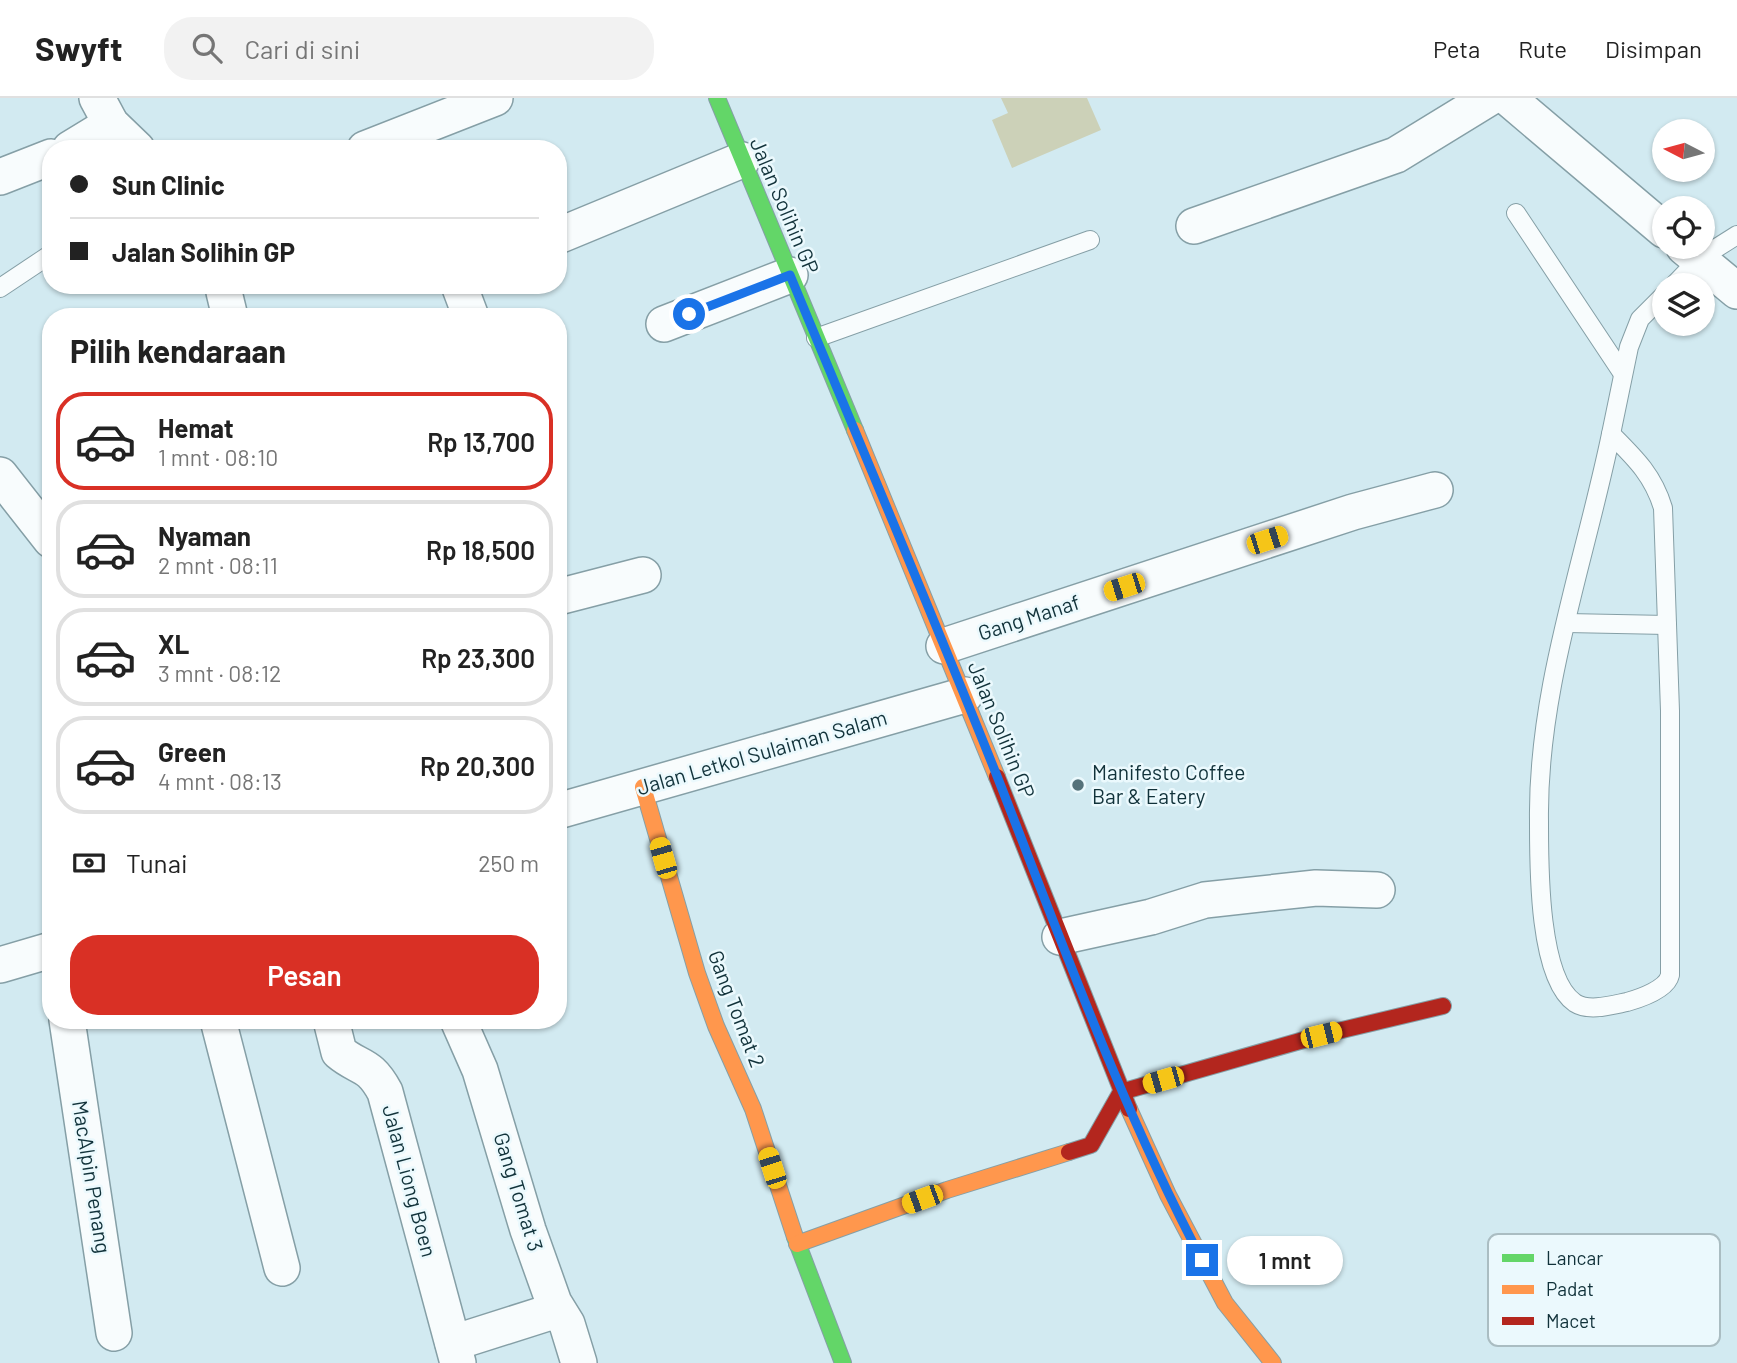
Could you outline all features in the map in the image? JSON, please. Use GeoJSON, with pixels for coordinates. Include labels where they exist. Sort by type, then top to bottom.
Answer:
{"type":"FeatureCollection","features":[{"type":"Feature","properties":{"kind":"main road","name":"Jalan Solihin GP"},"geometry":{"type":"LineString","coordinates":[[717,98],[965,695],[1121,1092],[1168,1195],[1225,1303],[1273,1363]]}},
{"type":"Feature","properties":{"kind":"main road","name":"Gang Tomat 2"},"geometry":{"type":"LineString","coordinates":[[643,787],[697,973],[716,1026],[753,1109],[797,1244],[843,1363]]}},
{"type":"Feature","properties":{"kind":"main road"},"geometry":{"type":"LineString","coordinates":[[797,1244],[947,1190],[1091,1145],[1102,1130],[1121,1092],[1321,1035],[1443,1006]]}},
{"type":"Feature","properties":{"kind":"street"},"geometry":{"type":"LineString","coordinates":[[411,140],[495,98]]}},
{"type":"Feature","properties":{"kind":"street"},"geometry":{"type":"LineString","coordinates":[[1194,226],[1396,155],[1489,98]]}},
{"type":"Feature","properties":{"kind":"street"},"geometry":{"type":"LineString","coordinates":[[1508,98],[1652,220]]}},
{"type":"Feature","properties":{"kind":"street"},"geometry":{"type":"LineString","coordinates":[[78,140],[104,111],[129,140]]}},
{"type":"Feature","properties":{"kind":"street"},"geometry":{"type":"LineString","coordinates":[[567,232],[742,160]]}},
{"type":"Feature","properties":{"kind":"street"},"geometry":{"type":"LineString","coordinates":[[0,177],[42,161]]}},
{"type":"Feature","properties":{"kind":"street"},"geometry":{"type":"LineString","coordinates":[[1699,259],[1737,291]]}},
{"type":"Feature","properties":{"kind":"street"},"geometry":{"type":"LineString","coordinates":[[664,324],[790,275]]}},
{"type":"Feature","properties":{"kind":"street"},"geometry":{"type":"LineString","coordinates":[[0,475],[42,528]]}},
{"type":"Feature","properties":{"kind":"street","name":"Gang Manaf"},"geometry":{"type":"LineString","coordinates":[[944,646],[1353,512],[1435,490]]}},
{"type":"Feature","properties":{"kind":"street"},"geometry":{"type":"LineString","coordinates":[[567,595],[643,575]]}},
{"type":"Feature","properties":{"kind":"street","name":"Jalan Letkol Sulaiman Salam"},"geometry":{"type":"LineString","coordinates":[[567,808],[965,695]]}},
{"type":"Feature","properties":{"kind":"street"},"geometry":{"type":"LineString","coordinates":[[1060,937],[1151,917],[1205,900],[1316,888],[1377,890]]}},
{"type":"Feature","properties":{"kind":"street"},"geometry":{"type":"LineString","coordinates":[[0,965],[42,953]]}},
{"type":"Feature","properties":{"kind":"street","name":"MacAlpin Penang"},"geometry":{"type":"LineString","coordinates":[[68,1029],[114,1333]]}},
{"type":"Feature","properties":{"kind":"street"},"geometry":{"type":"LineString","coordinates":[[220,1029],[282,1268]]}},
{"type":"Feature","properties":{"kind":"street","name":"Jalan Liong Boen"},"geometry":{"type":"LineString","coordinates":[[333,1029],[339,1052],[364,1065],[385,1091],[456,1353]]}},
{"type":"Feature","properties":{"kind":"street","name":"Gang Tomat 3"},"geometry":{"type":"LineString","coordinates":[[462,1029],[480,1070],[528,1230],[557,1310],[567,1324],[579,1363]]}},
{"type":"Feature","properties":{"kind":"street"},"geometry":{"type":"LineString","coordinates":[[456,1353],[557,1310]]}},
{"type":"Feature","properties":{"kind":"lane"},"geometry":{"type":"LineString","coordinates":[[1516,213],[1623,374]]}},
{"type":"Feature","properties":{"kind":"lane"},"geometry":{"type":"LineString","coordinates":[[1715,244],[1737,235]]}},
{"type":"Feature","properties":{"kind":"lane"},"geometry":{"type":"LineString","coordinates":[[816,338],[1090,240]]}},
{"type":"Feature","properties":{"kind":"lane"},"geometry":{"type":"LineString","coordinates":[[0,288],[42,260]]}},
{"type":"Feature","properties":{"kind":"lane"},"geometry":{"type":"LineString","coordinates":[[1611,435],[1645,467],[1657,486],[1663,508],[1670,724],[1670,975],[1668,983],[1632,1001],[1600,1007],[1577,1005],[1558,987],[1542,905],[1538,818],[1543,734],[1629,347],[1640,319],[1652,307]]}},
{"type":"Feature","properties":{"kind":"lane"},"geometry":{"type":"LineString","coordinates":[[1567,623],[1667,625]]}},
{"type":"Feature","properties":{"kind":"green space"},"geometry":{"type":"Polygon","coordinates":[[[1001,98],[1087,98],[1101,130],[1012,168],[992,120],[1008,113],[1001,98]]]}},
{"type":"Feature","properties":{"kind":"traffic: fast"},"geometry":{"type":"LineString","coordinates":[[717,98],[855,430]]}},
{"type":"Feature","properties":{"kind":"traffic: fast"},"geometry":{"type":"LineString","coordinates":[[795,1237],[843,1363]]}},
{"type":"Feature","properties":{"kind":"traffic: slow"},"geometry":{"type":"LineString","coordinates":[[855,430],[997,777]]}},
{"type":"Feature","properties":{"kind":"traffic: slow"},"geometry":{"type":"LineString","coordinates":[[643,787],[697,973],[716,1026],[753,1109],[795,1237]]}},
{"type":"Feature","properties":{"kind":"traffic: slow"},"geometry":{"type":"LineString","coordinates":[[1129,1109],[1168,1195],[1225,1303],[1273,1363]]}},
{"type":"Feature","properties":{"kind":"traffic: slow"},"geometry":{"type":"LineString","coordinates":[[797,1244],[947,1190],[1069,1152]]}},
{"type":"Feature","properties":{"kind":"traffic: jam"},"geometry":{"type":"LineString","coordinates":[[997,777],[1129,1109]]}},
{"type":"Feature","properties":{"kind":"traffic: jam"},"geometry":{"type":"LineString","coordinates":[[1069,1152],[1091,1145],[1121,1092],[1321,1035],[1443,1006]]}},
{"type":"Feature","properties":{"kind":"place","name":"Manifesto Coffee Bar & Eatery"},"geometry":{"type":"Point","coordinates":[1078,785]}},
{"type":"Feature","properties":{"kind":"route"},"geometry":{"type":"LineString","coordinates":[[689,314],[790,275],[965,695],[1121,1092],[1168,1195],[1202,1260]]}}]}
